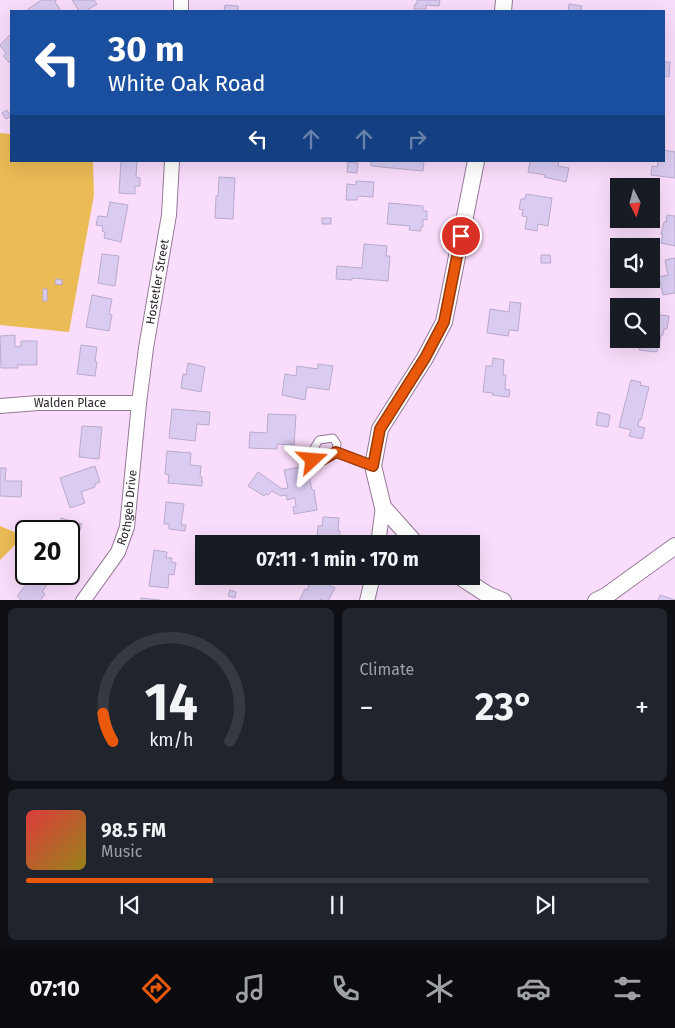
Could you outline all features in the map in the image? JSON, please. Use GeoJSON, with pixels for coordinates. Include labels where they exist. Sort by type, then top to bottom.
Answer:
{"type":"FeatureCollection","features":[{"type":"Feature","properties":{"kind":"street","name":"Hostetler Street"},"geometry":{"type":"LineString","coordinates":[[139,403],[146,348],[169,215],[172,162]]}},
{"type":"Feature","properties":{"kind":"street"},"geometry":{"type":"LineString","coordinates":[[379,535],[383,508],[373,466],[380,429],[425,358],[444,322],[476,162]]}},
{"type":"Feature","properties":{"kind":"street","name":"Walden Place"},"geometry":{"type":"LineString","coordinates":[[0,406],[38,403],[139,403]]}},
{"type":"Feature","properties":{"kind":"street","name":"Rothgeb Drive"},"geometry":{"type":"LineString","coordinates":[[83,600],[118,552],[127,527],[139,403]]}},
{"type":"Feature","properties":{"kind":"street"},"geometry":{"type":"LineString","coordinates":[[383,508],[408,535]]}},
{"type":"Feature","properties":{"kind":"street"},"geometry":{"type":"LineString","coordinates":[[603,599],[675,546]]}},
{"type":"Feature","properties":{"kind":"street"},"geometry":{"type":"LineString","coordinates":[[367,600],[371,585]]}},
{"type":"Feature","properties":{"kind":"street"},"geometry":{"type":"LineString","coordinates":[[472,585],[488,595],[502,600]]}},
{"type":"Feature","properties":{"kind":"lane"},"geometry":{"type":"LineString","coordinates":[[336,452],[373,466]]}},
{"type":"Feature","properties":{"kind":"shaded area"},"geometry":{"type":"Polygon","coordinates":[[[0,133],[10,134],[10,162],[93,162],[94,195],[69,332],[0,325],[0,133]]]}},
{"type":"Feature","properties":{"kind":"shaded area"},"geometry":{"type":"Polygon","coordinates":[[[0,526],[15,532],[15,545],[0,560],[0,526]]]}},
{"type":"Feature","properties":{"kind":"building"},"geometry":{"type":"Polygon","coordinates":[[[41,0],[56,0],[55,2],[60,9],[59,10],[27,10],[41,0]]]}},
{"type":"Feature","properties":{"kind":"building"},"geometry":{"type":"Polygon","coordinates":[[[72,0],[94,0],[97,4],[88,10],[78,10],[72,0]]]}},
{"type":"Feature","properties":{"kind":"building"},"geometry":{"type":"Polygon","coordinates":[[[417,0],[440,0],[439,6],[426,5],[426,9],[414,9],[417,0]]]}},
{"type":"Feature","properties":{"kind":"building"},"geometry":{"type":"Polygon","coordinates":[[[569,4],[582,6],[581,10],[568,10],[569,4]]]}},
{"type":"Feature","properties":{"kind":"building"},"geometry":{"type":"Polygon","coordinates":[[[225,5],[238,6],[238,10],[224,10],[225,5]]]}},
{"type":"Feature","properties":{"kind":"building"},"geometry":{"type":"Polygon","coordinates":[[[10,35],[10,63],[3,56],[6,53],[0,45],[10,35]]]}},
{"type":"Feature","properties":{"kind":"building"},"geometry":{"type":"Polygon","coordinates":[[[665,62],[670,62],[669,77],[665,76],[665,62]]]}},
{"type":"Feature","properties":{"kind":"building"},"geometry":{"type":"Polygon","coordinates":[[[7,110],[10,117],[6,119],[2,113],[7,110]]]}},
{"type":"Feature","properties":{"kind":"building"},"geometry":{"type":"Polygon","coordinates":[[[665,150],[675,152],[675,178],[651,175],[652,166],[657,167],[658,162],[665,162],[665,150]]]}},
{"type":"Feature","properties":{"kind":"building"},"geometry":{"type":"Polygon","coordinates":[[[121,162],[137,162],[136,177],[140,178],[140,186],[135,186],[135,194],[119,193],[121,162]]]}},
{"type":"Feature","properties":{"kind":"building"},"geometry":{"type":"Polygon","coordinates":[[[348,162],[358,163],[357,173],[347,172],[348,162]]]}},
{"type":"Feature","properties":{"kind":"building"},"geometry":{"type":"Polygon","coordinates":[[[371,162],[424,162],[423,171],[371,166],[371,162]]]}},
{"type":"Feature","properties":{"kind":"building"},"geometry":{"type":"Polygon","coordinates":[[[530,162],[559,162],[558,166],[569,168],[566,182],[528,172],[530,162]]]}},
{"type":"Feature","properties":{"kind":"building"},"geometry":{"type":"Polygon","coordinates":[[[219,177],[235,178],[233,219],[215,218],[219,177]]]}},
{"type":"Feature","properties":{"kind":"building"},"geometry":{"type":"Polygon","coordinates":[[[356,181],[374,182],[373,197],[358,196],[357,200],[346,200],[347,184],[356,185],[356,181]]]}},
{"type":"Feature","properties":{"kind":"building"},"geometry":{"type":"Polygon","coordinates":[[[526,194],[552,198],[548,226],[538,224],[537,231],[525,229],[527,217],[522,216],[523,210],[519,209],[521,199],[525,199],[526,194]]]}},
{"type":"Feature","properties":{"kind":"building"},"geometry":{"type":"Polygon","coordinates":[[[110,202],[128,205],[121,242],[104,238],[103,226],[96,225],[98,216],[107,217],[110,202]]]}},
{"type":"Feature","properties":{"kind":"building"},"geometry":{"type":"Polygon","coordinates":[[[389,203],[423,206],[423,211],[427,211],[427,220],[423,219],[421,231],[409,230],[410,226],[387,224],[389,203]]]}},
{"type":"Feature","properties":{"kind":"building"},"geometry":{"type":"Polygon","coordinates":[[[667,215],[675,216],[675,246],[661,243],[663,234],[661,234],[667,215]]]}},
{"type":"Feature","properties":{"kind":"building"},"geometry":{"type":"Polygon","coordinates":[[[322,218],[331,218],[331,224],[322,224],[322,218]]]}},
{"type":"Feature","properties":{"kind":"building"},"geometry":{"type":"Polygon","coordinates":[[[364,244],[387,246],[386,256],[390,256],[388,281],[352,278],[352,280],[336,279],[337,266],[362,268],[364,244]]]}},
{"type":"Feature","properties":{"kind":"building"},"geometry":{"type":"Polygon","coordinates":[[[102,254],[119,256],[115,286],[98,283],[102,254]]]}},
{"type":"Feature","properties":{"kind":"building"},"geometry":{"type":"Polygon","coordinates":[[[541,255],[550,255],[551,263],[541,263],[541,255]]]}},
{"type":"Feature","properties":{"kind":"building"},"geometry":{"type":"Polygon","coordinates":[[[675,258],[675,293],[663,295],[660,277],[668,275],[665,260],[675,258]]]}},
{"type":"Feature","properties":{"kind":"building"},"geometry":{"type":"Polygon","coordinates":[[[56,279],[62,280],[62,285],[55,284],[56,279]]]}},
{"type":"Feature","properties":{"kind":"building"},"geometry":{"type":"Polygon","coordinates":[[[43,289],[47,289],[47,301],[43,301],[43,289]]]}},
{"type":"Feature","properties":{"kind":"building"},"geometry":{"type":"Polygon","coordinates":[[[92,295],[112,299],[109,314],[112,315],[109,331],[86,327],[92,295]]]}},
{"type":"Feature","properties":{"kind":"building"},"geometry":{"type":"Polygon","coordinates":[[[510,302],[521,303],[518,331],[509,330],[508,336],[487,333],[490,309],[509,312],[510,302]]]}},
{"type":"Feature","properties":{"kind":"building"},"geometry":{"type":"Polygon","coordinates":[[[660,315],[669,316],[667,329],[664,329],[663,335],[661,335],[660,340],[660,315]]]}},
{"type":"Feature","properties":{"kind":"building"},"geometry":{"type":"Polygon","coordinates":[[[15,335],[15,347],[21,346],[21,341],[37,341],[37,365],[17,365],[18,368],[1,368],[0,336],[15,335]]]}},
{"type":"Feature","properties":{"kind":"building"},"geometry":{"type":"Polygon","coordinates":[[[81,345],[97,347],[95,376],[77,374],[81,345]]]}},
{"type":"Feature","properties":{"kind":"building"},"geometry":{"type":"Polygon","coordinates":[[[639,348],[658,348],[657,352],[639,350],[639,348]]]}},
{"type":"Feature","properties":{"kind":"building"},"geometry":{"type":"Polygon","coordinates":[[[493,358],[504,360],[503,375],[506,375],[505,389],[510,390],[509,397],[483,392],[486,366],[492,366],[493,358]]]}},
{"type":"Feature","properties":{"kind":"building"},"geometry":{"type":"Polygon","coordinates":[[[188,363],[205,367],[201,392],[181,388],[183,374],[186,375],[188,363]]]}},
{"type":"Feature","properties":{"kind":"building"},"geometry":{"type":"Polygon","coordinates":[[[318,364],[333,366],[329,390],[307,387],[305,400],[282,395],[285,374],[296,376],[297,366],[318,369],[318,364]]]}},
{"type":"Feature","properties":{"kind":"building"},"geometry":{"type":"Polygon","coordinates":[[[631,380],[641,382],[640,385],[649,387],[638,426],[645,428],[642,439],[629,436],[631,430],[619,427],[631,380]]]}},
{"type":"Feature","properties":{"kind":"building"},"geometry":{"type":"Polygon","coordinates":[[[172,409],[210,412],[209,425],[197,424],[195,441],[169,438],[172,409]]]}},
{"type":"Feature","properties":{"kind":"building"},"geometry":{"type":"Polygon","coordinates":[[[598,412],[610,415],[608,427],[596,425],[598,412]]]}},
{"type":"Feature","properties":{"kind":"building"},"geometry":{"type":"Polygon","coordinates":[[[268,414],[296,415],[294,445],[277,444],[277,449],[249,448],[250,432],[267,433],[268,414]]]}},
{"type":"Feature","properties":{"kind":"building"},"geometry":{"type":"Polygon","coordinates":[[[82,426],[102,427],[99,459],[79,457],[82,426]]]}},
{"type":"Feature","properties":{"kind":"building"},"geometry":{"type":"Polygon","coordinates":[[[167,451],[191,453],[190,465],[201,466],[200,477],[202,477],[202,486],[168,483],[169,475],[165,474],[167,451]]]}},
{"type":"Feature","properties":{"kind":"building"},"geometry":{"type":"Polygon","coordinates":[[[95,466],[100,482],[95,484],[95,487],[81,492],[85,503],[70,508],[60,478],[95,466]]]}},
{"type":"Feature","properties":{"kind":"building"},"geometry":{"type":"Polygon","coordinates":[[[307,466],[312,490],[314,490],[317,510],[294,514],[293,507],[296,507],[295,498],[287,500],[286,495],[281,496],[272,491],[264,496],[248,486],[258,472],[282,489],[288,488],[284,470],[307,466]]]}},
{"type":"Feature","properties":{"kind":"building"},"geometry":{"type":"Polygon","coordinates":[[[0,468],[6,468],[5,481],[22,481],[21,497],[0,496],[0,468]]]}},
{"type":"Feature","properties":{"kind":"building"},"geometry":{"type":"Polygon","coordinates":[[[166,502],[184,504],[181,525],[186,525],[185,531],[169,529],[169,524],[164,524],[166,502]]]}},
{"type":"Feature","properties":{"kind":"building"},"geometry":{"type":"Polygon","coordinates":[[[323,517],[339,518],[338,531],[340,531],[340,535],[317,535],[318,526],[322,526],[323,517]]]}},
{"type":"Feature","properties":{"kind":"building"},"geometry":{"type":"Polygon","coordinates":[[[154,550],[167,552],[166,558],[172,558],[171,562],[176,563],[174,575],[169,574],[168,588],[149,586],[154,550]]]}},
{"type":"Feature","properties":{"kind":"building"},"geometry":{"type":"Polygon","coordinates":[[[26,585],[47,585],[42,592],[45,594],[41,600],[21,600],[17,596],[26,585]]]}},
{"type":"Feature","properties":{"kind":"building"},"geometry":{"type":"Polygon","coordinates":[[[309,585],[329,585],[335,588],[329,600],[300,600],[305,589],[307,590],[309,585]]]}},
{"type":"Feature","properties":{"kind":"building"},"geometry":{"type":"Polygon","coordinates":[[[230,590],[236,592],[235,598],[228,596],[230,590]]]}},
{"type":"Feature","properties":{"kind":"building"},"geometry":{"type":"Polygon","coordinates":[[[660,595],[675,600],[658,600],[660,595]]]}},
{"type":"Feature","properties":{"kind":"building"},"geometry":{"type":"Polygon","coordinates":[[[141,598],[160,600],[141,600],[141,598]]]}},
{"type":"Feature","properties":{"kind":"route"},"geometry":{"type":"LineString","coordinates":[[313,460],[322,460],[336,452],[373,466],[380,429],[425,358],[444,322],[461,236]]}}]}
